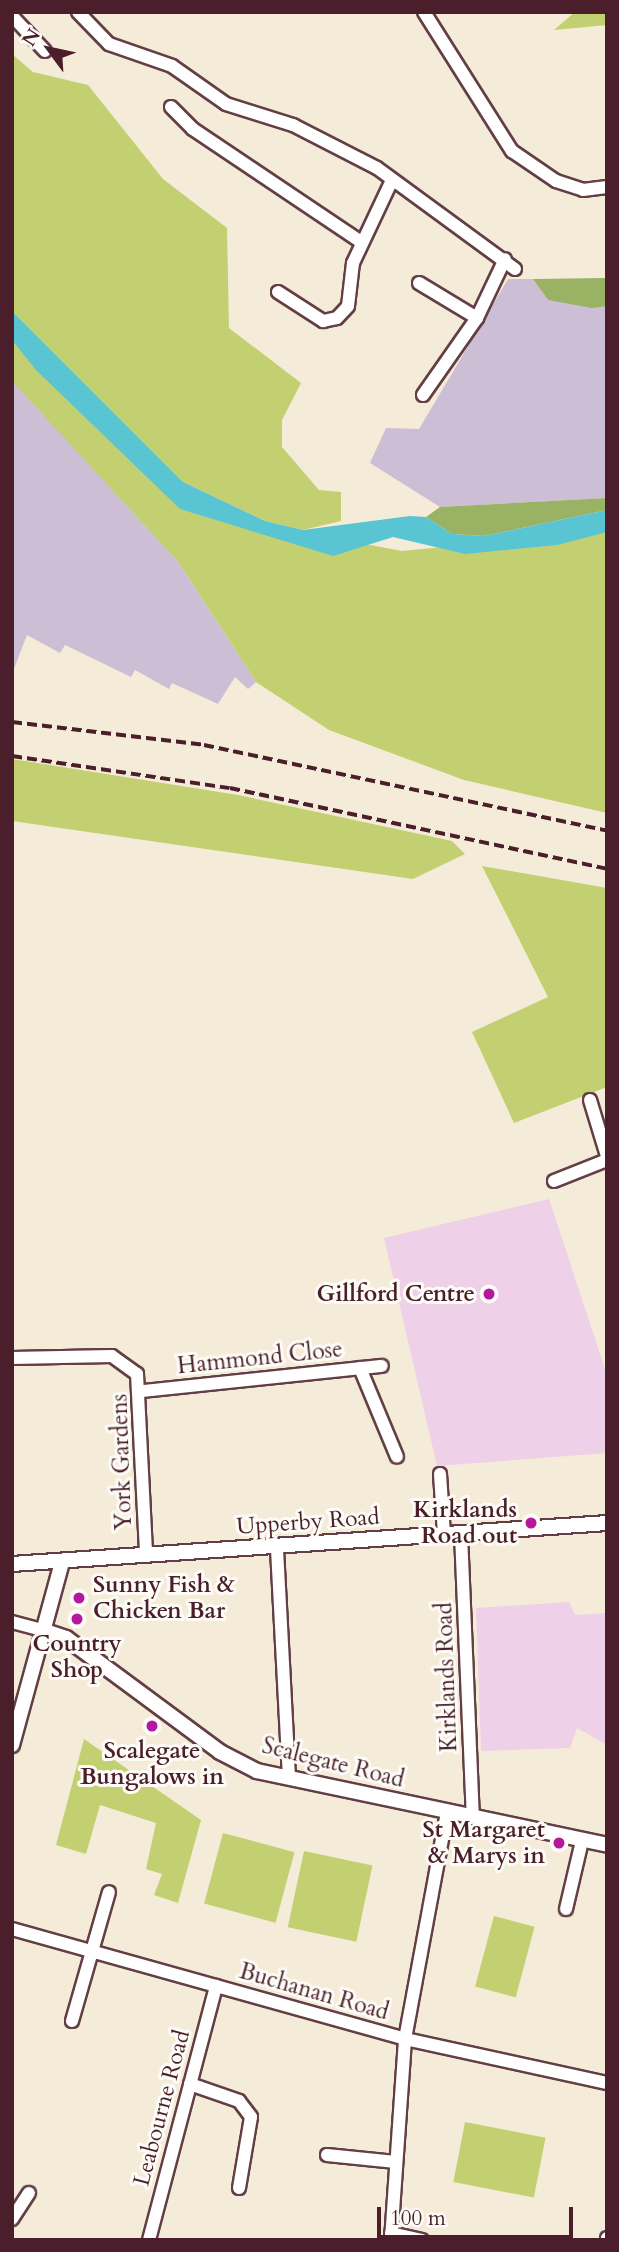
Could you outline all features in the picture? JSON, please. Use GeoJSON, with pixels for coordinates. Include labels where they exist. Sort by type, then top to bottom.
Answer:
{"type":"FeatureCollection","features":[{"type":"Feature","properties":{"kind":"street"},"geometry":{"type":"LineString","coordinates":[[78,12],[109,44],[172,66],[226,104],[306,131],[392,180],[505,259],[515,269]]}},
{"type":"Feature","properties":{"kind":"street"},"geometry":{"type":"LineString","coordinates":[[425,12],[512,151],[556,181],[583,190],[607,187]]}},
{"type":"Feature","properties":{"kind":"street"},"geometry":{"type":"LineString","coordinates":[[12,16],[45,51]]}},
{"type":"Feature","properties":{"kind":"street"},"geometry":{"type":"LineString","coordinates":[[171,107],[193,129],[361,242]]}},
{"type":"Feature","properties":{"kind":"street"},"geometry":{"type":"LineString","coordinates":[[278,292],[323,321],[337,318],[348,306],[361,242],[392,180]]}},
{"type":"Feature","properties":{"kind":"street"},"geometry":{"type":"LineString","coordinates":[[423,395],[477,318],[505,259]]}},
{"type":"Feature","properties":{"kind":"street"},"geometry":{"type":"LineString","coordinates":[[419,283],[477,318]]}},
{"type":"Feature","properties":{"kind":"street"},"geometry":{"type":"LineString","coordinates":[[554,1181],[607,1158],[590,1100]]}},
{"type":"Feature","properties":{"kind":"street","name":"York Gardens"},"geometry":{"type":"LineString","coordinates":[[12,1358],[112,1356],[137,1374],[143,1391],[146,1554]]}},
{"type":"Feature","properties":{"kind":"street","name":"Hammond Close"},"geometry":{"type":"LineString","coordinates":[[143,1391],[382,1366]]}},
{"type":"Feature","properties":{"kind":"street"},"geometry":{"type":"LineString","coordinates":[[360,1368],[397,1457]]}},
{"type":"Feature","properties":{"kind":"street"},"geometry":{"type":"LineString","coordinates":[[440,1474],[444,1535]]}},
{"type":"Feature","properties":{"kind":"street","name":"Upperby Road"},"geometry":{"type":"LineString","coordinates":[[12,1564],[146,1554],[277,1549],[607,1522]]}},
{"type":"Feature","properties":{"kind":"street","name":"Kirklands Road"},"geometry":{"type":"LineString","coordinates":[[461,1534],[473,1818]]}},
{"type":"Feature","properties":{"kind":"street"},"geometry":{"type":"LineString","coordinates":[[277,1549],[289,1778]]}},
{"type":"Feature","properties":{"kind":"street"},"geometry":{"type":"LineString","coordinates":[[12,1745],[62,1562]]}},
{"type":"Feature","properties":{"kind":"street"},"geometry":{"type":"LineString","coordinates":[[12,1622],[45,1631]]}},
{"type":"Feature","properties":{"kind":"street","name":"Scalegate Road"},"geometry":{"type":"LineString","coordinates":[[45,1631],[66,1638],[220,1752],[289,1778],[607,1846]]}},
{"type":"Feature","properties":{"kind":"street"},"geometry":{"type":"LineString","coordinates":[[422,2240],[391,2237],[405,2039],[447,1813]]}},
{"type":"Feature","properties":{"kind":"street"},"geometry":{"type":"LineString","coordinates":[[566,1909],[582,1841]]}},
{"type":"Feature","properties":{"kind":"street"},"geometry":{"type":"LineString","coordinates":[[72,2021],[109,1892]]}},
{"type":"Feature","properties":{"kind":"street","name":"Buchanan Road"},"geometry":{"type":"LineString","coordinates":[[12,1929],[405,2039],[607,2083]]}},
{"type":"Feature","properties":{"kind":"street","name":"Leabourne Road"},"geometry":{"type":"LineString","coordinates":[[149,2240],[216,1986]]}},
{"type":"Feature","properties":{"kind":"street"},"geometry":{"type":"LineString","coordinates":[[190,2084],[239,2101],[251,2117],[239,2188]]}},
{"type":"Feature","properties":{"kind":"street"},"geometry":{"type":"LineString","coordinates":[[327,2155],[396,2162]]}},
{"type":"Feature","properties":{"kind":"street"},"geometry":{"type":"LineString","coordinates":[[12,2219],[29,2193]]}},
{"type":"Feature","properties":{"kind":"shaded area"},"geometry":{"type":"Polygon","coordinates":[[[508,279],[533,279],[548,300],[607,306],[607,498],[440,507],[370,463],[386,428],[419,429],[508,279]]]}},
{"type":"Feature","properties":{"kind":"shaded area"},"geometry":{"type":"Polygon","coordinates":[[[12,380],[179,563],[256,682],[248,689],[235,677],[218,704],[172,683],[169,689],[135,670],[131,677],[65,645],[60,653],[27,635],[12,674],[12,380]]]}},
{"type":"Feature","properties":{"kind":"shaded area","name":"Gillford Centre"},"geometry":{"type":"Polygon","coordinates":[[[549,1199],[607,1375],[607,1453],[437,1466],[384,1238],[549,1199]]]}},
{"type":"Feature","properties":{"kind":"shaded area"},"geometry":{"type":"Polygon","coordinates":[[[569,1602],[575,1615],[607,1613],[607,1745],[577,1728],[570,1748],[481,1751],[476,1608],[569,1602]]]}},
{"type":"Feature","properties":{"kind":"green space"},"geometry":{"type":"Polygon","coordinates":[[[575,12],[607,12],[607,25],[554,30],[575,12]]]}},
{"type":"Feature","properties":{"kind":"green space"},"geometry":{"type":"Polygon","coordinates":[[[12,54],[33,72],[88,85],[163,179],[227,228],[229,328],[301,383],[282,420],[282,447],[319,490],[341,492],[341,521],[303,530],[265,521],[183,482],[12,311],[12,54]]]}},
{"type":"Feature","properties":{"kind":"green space"},"geometry":{"type":"Polygon","coordinates":[[[607,278],[607,306],[592,308],[548,300],[533,279],[607,278]]]}},
{"type":"Feature","properties":{"kind":"green space"},"geometry":{"type":"Polygon","coordinates":[[[12,335],[181,509],[402,551],[607,531],[607,813],[464,780],[329,730],[256,682],[179,563],[12,381],[12,335]]]}},
{"type":"Feature","properties":{"kind":"green space"},"geometry":{"type":"Polygon","coordinates":[[[607,498],[607,510],[484,536],[452,534],[426,517],[440,507],[607,498]]]}},
{"type":"Feature","properties":{"kind":"green space"},"geometry":{"type":"Polygon","coordinates":[[[12,759],[238,795],[452,841],[465,854],[413,879],[12,821],[12,759]]]}},
{"type":"Feature","properties":{"kind":"green space"},"geometry":{"type":"Polygon","coordinates":[[[482,866],[607,888],[607,1087],[514,1123],[472,1032],[548,997],[482,866]]]}},
{"type":"Feature","properties":{"kind":"green space"},"geometry":{"type":"Polygon","coordinates":[[[84,1739],[201,1820],[178,1903],[154,1895],[162,1874],[146,1869],[156,1823],[100,1805],[86,1854],[56,1845],[84,1739]]]}},
{"type":"Feature","properties":{"kind":"green space"},"geometry":{"type":"Polygon","coordinates":[[[223,1833],[294,1852],[276,1923],[204,1904],[223,1833]]]}},
{"type":"Feature","properties":{"kind":"green space"},"geometry":{"type":"Polygon","coordinates":[[[304,1851],[372,1866],[356,1942],[288,1927],[304,1851]]]}},
{"type":"Feature","properties":{"kind":"green space"},"geometry":{"type":"Polygon","coordinates":[[[494,1916],[535,1927],[516,1997],[475,1987],[494,1916]]]}},
{"type":"Feature","properties":{"kind":"green space"},"geometry":{"type":"Polygon","coordinates":[[[465,2122],[545,2138],[534,2198],[453,2182],[465,2122]]]}},
{"type":"Feature","properties":{"kind":"water"},"geometry":{"type":"Polygon","coordinates":[[[12,311],[183,482],[265,521],[303,530],[410,516],[426,517],[452,534],[484,536],[607,510],[607,532],[557,545],[465,554],[393,537],[333,556],[180,509],[36,370],[12,340],[12,311]]]}},
{"type":"Feature","properties":{"kind":"railway"},"geometry":{"type":"LineString","coordinates":[[12,722],[204,745],[607,831]]}},
{"type":"Feature","properties":{"kind":"railway"},"geometry":{"type":"LineString","coordinates":[[12,756],[230,788],[607,869]]}},
{"type":"Feature","properties":{"kind":"place","name":"Gillford Centre"},"geometry":{"type":"Point","coordinates":[489,1294]}},
{"type":"Feature","properties":{"kind":"place","name":"Kirklands Road out"},"geometry":{"type":"Point","coordinates":[531,1523]}},
{"type":"Feature","properties":{"kind":"place","name":"Sunny Fish & Chicken Bar"},"geometry":{"type":"Point","coordinates":[79,1598]}},
{"type":"Feature","properties":{"kind":"place","name":"Country Shop"},"geometry":{"type":"Point","coordinates":[77,1619]}},
{"type":"Feature","properties":{"kind":"place","name":"Scalegate Bungalows in"},"geometry":{"type":"Point","coordinates":[152,1726]}},
{"type":"Feature","properties":{"kind":"place","name":"St Margaret & Marys in"},"geometry":{"type":"Point","coordinates":[559,1843]}}]}
